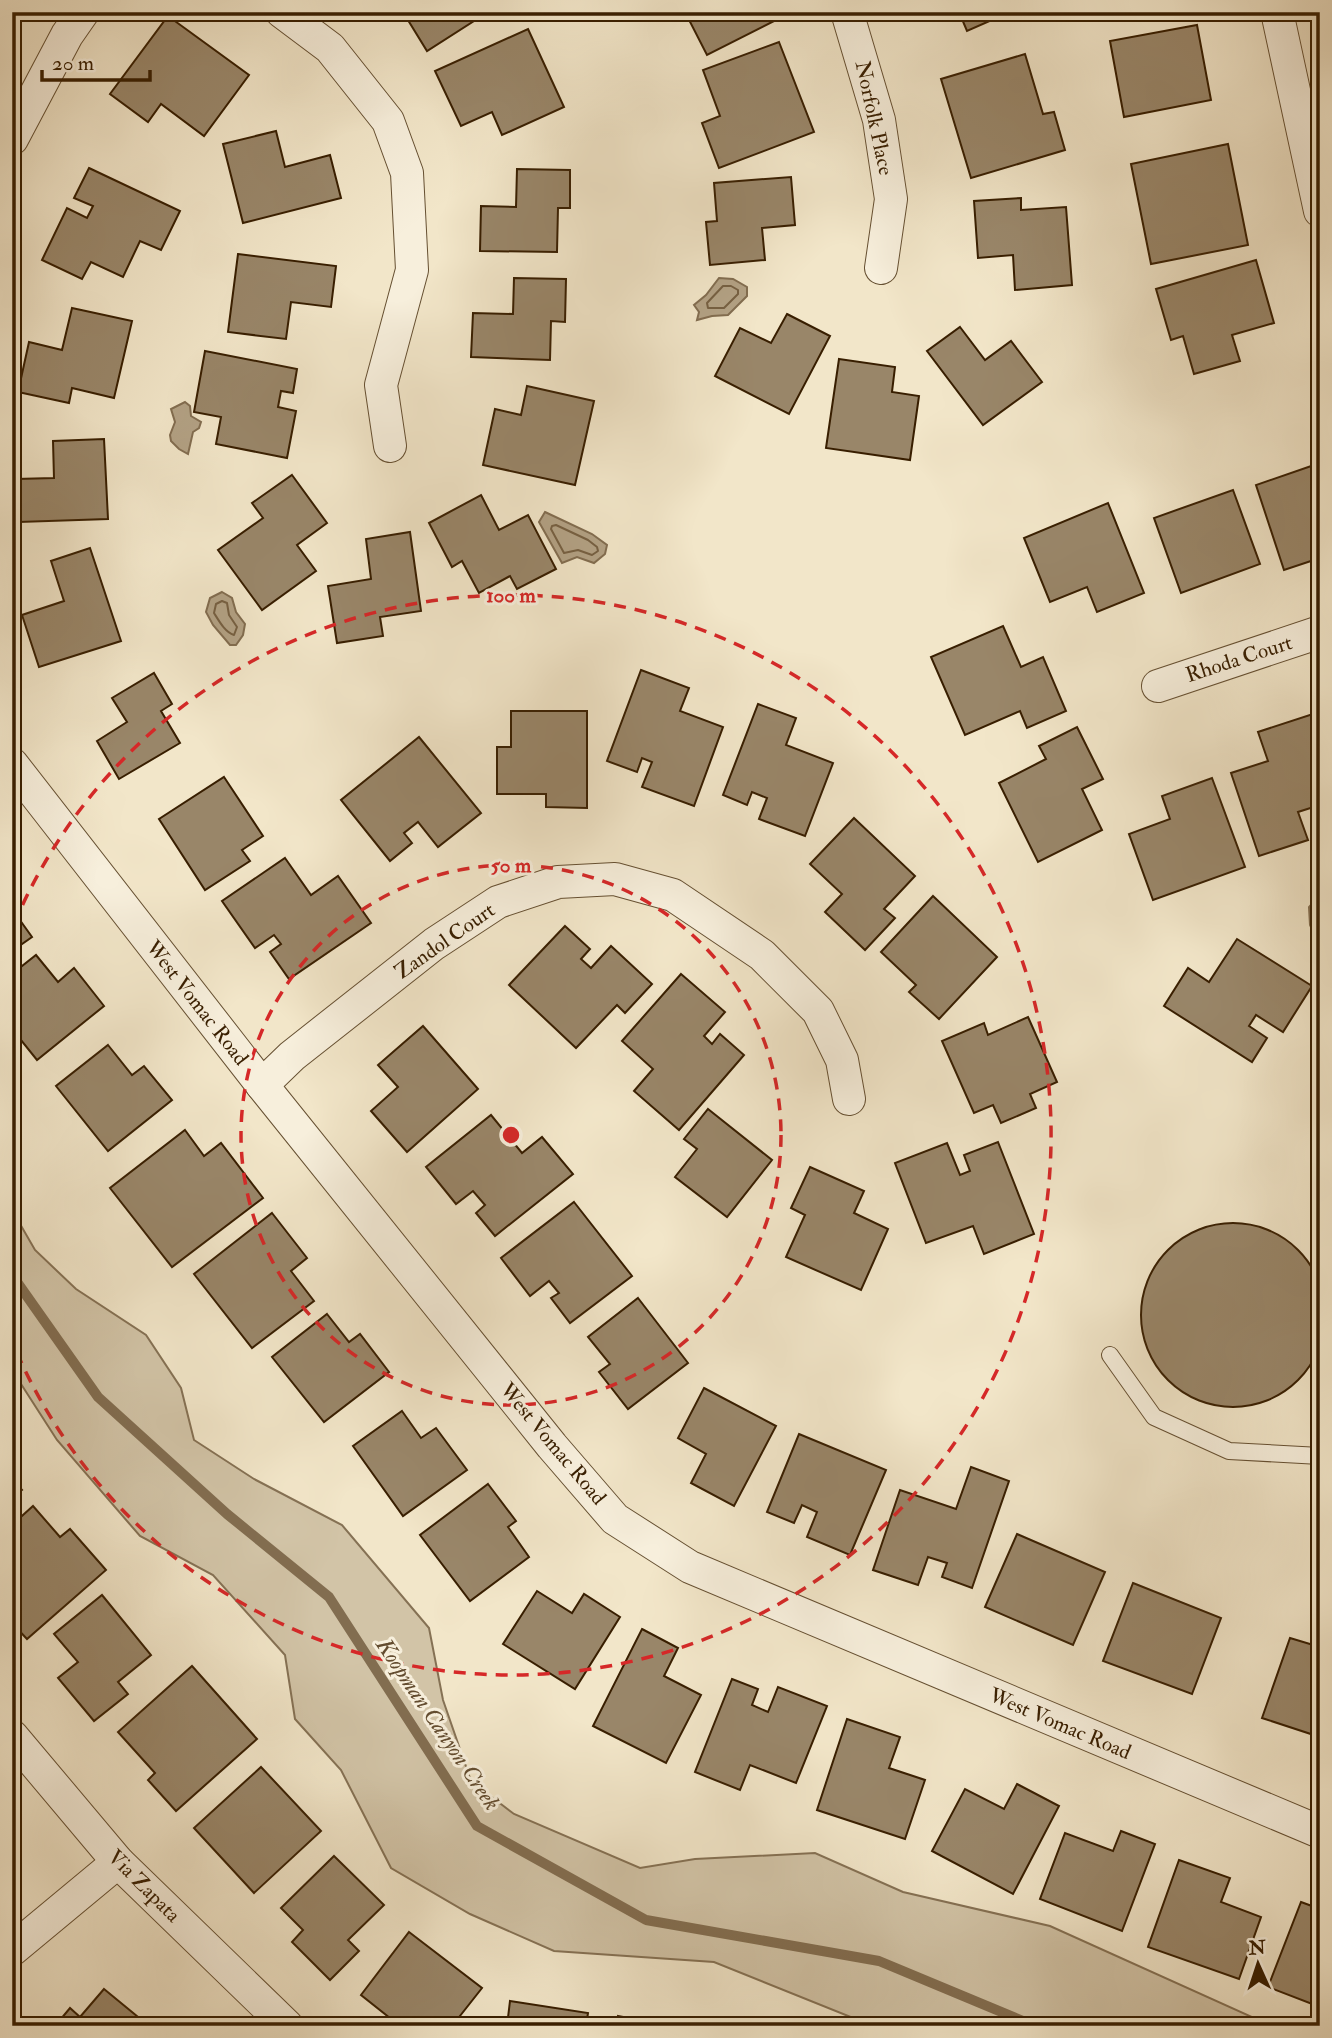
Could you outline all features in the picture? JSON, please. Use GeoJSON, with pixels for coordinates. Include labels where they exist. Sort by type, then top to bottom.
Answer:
{"type":"FeatureCollection","features":[{"type":"Feature","properties":{"kind":"street"},"geometry":{"type":"LineString","coordinates":[[12,139],[67,35],[83,12]]}},
{"type":"Feature","properties":{"kind":"street"},"geometry":{"type":"LineString","coordinates":[[282,12],[330,48],[388,121],[407,173],[412,270],[381,385],[390,446]]}},
{"type":"Feature","properties":{"kind":"street","name":"Norfolk Place"},"geometry":{"type":"LineString","coordinates":[[847,12],[880,120],[891,199],[881,268]]}},
{"type":"Feature","properties":{"kind":"street"},"geometry":{"type":"LineString","coordinates":[[1277,12],[1320,211]]}},
{"type":"Feature","properties":{"kind":"street","name":"Rhoda Court"},"geometry":{"type":"LineString","coordinates":[[1158,686],[1320,632]]}},
{"type":"Feature","properties":{"kind":"street","name":"West Vomac Road"},"geometry":{"type":"LineString","coordinates":[[12,764],[261,1085],[543,1435],[615,1518],[691,1567],[1320,1832]]}},
{"type":"Feature","properties":{"kind":"street","name":"Zandol Court"},"geometry":{"type":"LineString","coordinates":[[261,1085],[292,1056],[434,944],[498,902],[558,882],[615,879],[673,895],[762,955],[818,1011],[842,1060],[849,1099]]}},
{"type":"Feature","properties":{"kind":"street","name":"Via Zapata"},"geometry":{"type":"LineString","coordinates":[[12,1736],[118,1862],[287,2026]]}},
{"type":"Feature","properties":{"kind":"street"},"geometry":{"type":"LineString","coordinates":[[12,1950],[118,1862]]}},
{"type":"Feature","properties":{"kind":"lane"},"geometry":{"type":"LineString","coordinates":[[1110,1355],[1154,1417],[1229,1451],[1320,1456]]}},
{"type":"Feature","properties":{"kind":"shaded area"},"geometry":{"type":"Polygon","coordinates":[[[12,1210],[35,1250],[76,1289],[146,1335],[181,1388],[194,1440],[254,1479],[342,1525],[429,1628],[443,1700],[471,1781],[514,1814],[640,1868],[695,1859],[815,1853],[903,1892],[1050,1926],[1272,2026],[873,2026],[714,1962],[554,1951],[470,1914],[391,1868],[341,1770],[295,1719],[285,1655],[213,1575],[140,1536],[57,1440],[12,1370],[12,1210]]]}},
{"type":"Feature","properties":{"kind":"water"},"geometry":{"type":"Polygon","coordinates":[[[719,278],[733,279],[747,287],[747,296],[728,315],[697,320],[699,312],[694,305],[719,278]]]}},
{"type":"Feature","properties":{"kind":"water"},"geometry":{"type":"Polygon","coordinates":[[[185,402],[190,406],[191,416],[201,422],[199,428],[193,432],[188,454],[171,441],[170,435],[175,422],[171,409],[185,402]]]}},
{"type":"Feature","properties":{"kind":"water"},"geometry":{"type":"Polygon","coordinates":[[[545,512],[592,534],[607,545],[605,554],[594,563],[577,557],[562,563],[539,522],[545,512]]]}},
{"type":"Feature","properties":{"kind":"water"},"geometry":{"type":"Polygon","coordinates":[[[222,592],[232,598],[236,612],[245,624],[243,635],[236,645],[230,645],[206,612],[210,598],[222,592]]]}},
{"type":"Feature","properties":{"kind":"water"},"geometry":{"type":"Polygon","coordinates":[[[1318,897],[1320,946],[1310,925],[1309,907],[1318,897]]]}},
{"type":"Feature","properties":{"kind":"building"},"geometry":{"type":"Polygon","coordinates":[[[403,12],[488,12],[427,51],[403,12]]]}},
{"type":"Feature","properties":{"kind":"building"},"geometry":{"type":"Polygon","coordinates":[[[685,12],[777,12],[780,18],[707,55],[685,12]]]}},
{"type":"Feature","properties":{"kind":"building"},"geometry":{"type":"Polygon","coordinates":[[[959,12],[1010,12],[967,31],[959,12]]]}},
{"type":"Feature","properties":{"kind":"building"},"geometry":{"type":"Polygon","coordinates":[[[168,16],[249,75],[204,136],[161,104],[148,122],[110,94],[168,16]]]}},
{"type":"Feature","properties":{"kind":"building"},"geometry":{"type":"Polygon","coordinates":[[[1197,25],[1211,100],[1124,117],[1110,41],[1197,25]]]}},
{"type":"Feature","properties":{"kind":"building"},"geometry":{"type":"Polygon","coordinates":[[[528,29],[564,107],[502,135],[492,112],[461,126],[435,71],[528,29]]]}},
{"type":"Feature","properties":{"kind":"building"},"geometry":{"type":"Polygon","coordinates":[[[779,42],[814,132],[719,168],[702,123],[720,116],[703,70],[779,42]]]}},
{"type":"Feature","properties":{"kind":"building"},"geometry":{"type":"Polygon","coordinates":[[[1025,54],[1043,114],[1054,112],[1065,150],[971,178],[941,79],[1025,54]]]}},
{"type":"Feature","properties":{"kind":"building"},"geometry":{"type":"Polygon","coordinates":[[[276,131],[285,167],[330,155],[341,198],[243,223],[223,144],[276,131]]]}},
{"type":"Feature","properties":{"kind":"building"},"geometry":{"type":"Polygon","coordinates":[[[1228,144],[1248,245],[1151,264],[1131,164],[1228,144]]]}},
{"type":"Feature","properties":{"kind":"building"},"geometry":{"type":"Polygon","coordinates":[[[89,168],[180,211],[161,250],[140,241],[123,277],[91,262],[82,279],[42,260],[67,208],[87,218],[93,206],[74,198],[89,168]]]}},
{"type":"Feature","properties":{"kind":"building"},"geometry":{"type":"Polygon","coordinates":[[[517,169],[570,170],[570,208],[558,208],[557,252],[480,251],[481,206],[516,207],[517,169]]]}},
{"type":"Feature","properties":{"kind":"building"},"geometry":{"type":"Polygon","coordinates":[[[791,177],[795,225],[762,228],[765,260],[710,265],[706,222],[717,221],[714,183],[791,177]]]}},
{"type":"Feature","properties":{"kind":"building"},"geometry":{"type":"Polygon","coordinates":[[[1021,198],[1021,210],[1066,207],[1072,285],[1015,290],[1013,255],[978,258],[974,201],[1021,198]]]}},
{"type":"Feature","properties":{"kind":"building"},"geometry":{"type":"Polygon","coordinates":[[[238,254],[336,266],[331,307],[291,302],[286,339],[228,332],[238,254]]]}},
{"type":"Feature","properties":{"kind":"building"},"geometry":{"type":"Polygon","coordinates":[[[1256,260],[1274,323],[1232,335],[1240,361],[1194,374],[1183,336],[1171,340],[1156,289],[1256,260]]]}},
{"type":"Feature","properties":{"kind":"building"},"geometry":{"type":"Polygon","coordinates":[[[514,278],[566,279],[565,322],[551,321],[550,360],[471,357],[473,313],[513,314],[514,278]]]}},
{"type":"Feature","properties":{"kind":"building"},"geometry":{"type":"Polygon","coordinates":[[[72,308],[132,321],[114,398],[72,388],[69,403],[18,392],[29,342],[62,350],[72,308]]]}},
{"type":"Feature","properties":{"kind":"building"},"geometry":{"type":"Polygon","coordinates":[[[787,314],[830,336],[789,414],[715,376],[740,328],[771,343],[787,314]]]}},
{"type":"Feature","properties":{"kind":"building"},"geometry":{"type":"Polygon","coordinates":[[[960,327],[985,360],[1011,341],[1042,382],[983,425],[927,351],[960,327]]]}},
{"type":"Feature","properties":{"kind":"building"},"geometry":{"type":"Polygon","coordinates":[[[205,351],[297,369],[293,393],[281,391],[278,407],[296,411],[287,458],[216,444],[221,417],[194,412],[205,351]]]}},
{"type":"Feature","properties":{"kind":"building"},"geometry":{"type":"Polygon","coordinates":[[[839,359],[895,367],[892,392],[919,396],[910,460],[826,448],[839,359]]]}},
{"type":"Feature","properties":{"kind":"building"},"geometry":{"type":"Polygon","coordinates":[[[527,386],[594,401],[575,485],[483,465],[495,409],[521,415],[527,386]]]}},
{"type":"Feature","properties":{"kind":"building"},"geometry":{"type":"Polygon","coordinates":[[[104,439],[108,519],[19,522],[16,479],[54,478],[53,441],[104,439]]]}},
{"type":"Feature","properties":{"kind":"building"},"geometry":{"type":"Polygon","coordinates":[[[1320,463],[1320,558],[1284,570],[1256,485],[1320,463]]]}},
{"type":"Feature","properties":{"kind":"building"},"geometry":{"type":"Polygon","coordinates":[[[292,475],[327,523],[297,545],[316,571],[262,610],[218,550],[263,518],[252,503],[292,475]]]}},
{"type":"Feature","properties":{"kind":"building"},"geometry":{"type":"Polygon","coordinates":[[[1233,490],[1260,564],[1181,593],[1154,518],[1233,490]]]}},
{"type":"Feature","properties":{"kind":"building"},"geometry":{"type":"Polygon","coordinates":[[[481,495],[499,530],[528,515],[556,569],[517,589],[510,576],[479,593],[462,561],[452,567],[429,523],[481,495]]]}},
{"type":"Feature","properties":{"kind":"building"},"geometry":{"type":"Polygon","coordinates":[[[1108,503],[1144,593],[1097,612],[1087,587],[1050,602],[1024,538],[1108,503]]]}},
{"type":"Feature","properties":{"kind":"building"},"geometry":{"type":"Polygon","coordinates":[[[410,532],[421,611],[380,617],[383,636],[337,643],[328,586],[371,579],[366,539],[410,532]]]}},
{"type":"Feature","properties":{"kind":"building"},"geometry":{"type":"Polygon","coordinates":[[[90,548],[121,641],[39,667],[22,615],[64,601],[51,561],[90,548]]]}},
{"type":"Feature","properties":{"kind":"building"},"geometry":{"type":"Polygon","coordinates":[[[1003,626],[1021,667],[1043,657],[1066,711],[1027,728],[1020,711],[965,735],[931,657],[1003,626]]]}},
{"type":"Feature","properties":{"kind":"building"},"geometry":{"type":"Polygon","coordinates":[[[641,670],[689,688],[680,711],[723,727],[694,806],[642,787],[652,762],[642,758],[637,772],[607,761],[641,670]]]}},
{"type":"Feature","properties":{"kind":"building"},"geometry":{"type":"Polygon","coordinates":[[[154,673],[172,704],[161,711],[180,743],[119,779],[97,741],[127,722],[112,698],[154,673]]]}},
{"type":"Feature","properties":{"kind":"building"},"geometry":{"type":"Polygon","coordinates":[[[758,704],[796,718],[786,745],[833,763],[805,836],[759,819],[767,798],[752,792],[747,805],[723,795],[758,704]]]}},
{"type":"Feature","properties":{"kind":"building"},"geometry":{"type":"Polygon","coordinates":[[[511,711],[587,711],[587,808],[546,807],[546,794],[497,794],[497,747],[511,747],[511,711]]]}},
{"type":"Feature","properties":{"kind":"building"},"geometry":{"type":"Polygon","coordinates":[[[1316,713],[1320,725],[1320,805],[1298,812],[1308,840],[1259,856],[1231,773],[1268,761],[1258,732],[1316,713]]]}},
{"type":"Feature","properties":{"kind":"building"},"geometry":{"type":"Polygon","coordinates":[[[1077,727],[1103,779],[1082,789],[1102,830],[1038,862],[999,783],[1046,759],[1039,746],[1077,727]]]}},
{"type":"Feature","properties":{"kind":"building"},"geometry":{"type":"Polygon","coordinates":[[[419,737],[481,813],[438,847],[418,822],[404,833],[412,843],[390,861],[341,800],[419,737]]]}},
{"type":"Feature","properties":{"kind":"building"},"geometry":{"type":"Polygon","coordinates":[[[224,777],[263,836],[242,850],[250,861],[205,890],[159,819],[224,777]]]}},
{"type":"Feature","properties":{"kind":"building"},"geometry":{"type":"Polygon","coordinates":[[[1212,778],[1245,867],[1153,900],[1129,834],[1170,819],[1162,796],[1212,778]]]}},
{"type":"Feature","properties":{"kind":"building"},"geometry":{"type":"Polygon","coordinates":[[[854,818],[915,876],[884,909],[895,918],[865,950],[825,912],[842,894],[810,864],[854,818]]]}},
{"type":"Feature","properties":{"kind":"building"},"geometry":{"type":"Polygon","coordinates":[[[285,858],[311,895],[338,876],[371,923],[289,979],[270,952],[281,944],[274,935],[255,948],[222,901],[285,858]]]}},
{"type":"Feature","properties":{"kind":"building"},"geometry":{"type":"Polygon","coordinates":[[[933,896],[997,957],[939,1019],[909,992],[916,985],[881,952],[933,896]]]}},
{"type":"Feature","properties":{"kind":"building"},"geometry":{"type":"Polygon","coordinates":[[[12,909],[32,937],[12,951],[12,909]]]}},
{"type":"Feature","properties":{"kind":"building"},"geometry":{"type":"Polygon","coordinates":[[[565,926],[590,949],[581,959],[591,968],[611,946],[652,984],[625,1013],[617,1005],[576,1048],[509,985],[565,926]]]}},
{"type":"Feature","properties":{"kind":"building"},"geometry":{"type":"Polygon","coordinates":[[[1237,939],[1312,986],[1283,1032],[1256,1015],[1249,1026],[1267,1038],[1252,1062],[1164,1006],[1188,968],[1209,982],[1237,939]]]}},
{"type":"Feature","properties":{"kind":"building"},"geometry":{"type":"Polygon","coordinates":[[[36,955],[58,982],[74,968],[104,1006],[37,1060],[12,1029],[12,974],[36,955]]]}},
{"type":"Feature","properties":{"kind":"building"},"geometry":{"type":"Polygon","coordinates":[[[681,974],[725,1012],[704,1036],[712,1044],[720,1034],[744,1055],[679,1130],[634,1091],[653,1069],[622,1041],[681,974]]]}},
{"type":"Feature","properties":{"kind":"building"},"geometry":{"type":"Polygon","coordinates":[[[1028,1017],[1057,1082],[1030,1094],[1036,1108],[1001,1123],[993,1105],[974,1113],[942,1041],[984,1023],[988,1035],[1028,1017]]]}},
{"type":"Feature","properties":{"kind":"building"},"geometry":{"type":"Polygon","coordinates":[[[423,1026],[478,1089],[407,1152],[371,1111],[398,1087],[378,1065],[423,1026]]]}},
{"type":"Feature","properties":{"kind":"building"},"geometry":{"type":"Polygon","coordinates":[[[108,1045],[132,1075],[144,1066],[172,1100],[108,1151],[56,1086],[108,1045]]]}},
{"type":"Feature","properties":{"kind":"building"},"geometry":{"type":"Polygon","coordinates":[[[708,1109],[772,1160],[727,1217],[675,1177],[697,1149],[684,1139],[708,1109]]]}},
{"type":"Feature","properties":{"kind":"building"},"geometry":{"type":"Polygon","coordinates":[[[491,1115],[522,1153],[542,1137],[573,1174],[495,1236],[476,1213],[485,1205],[473,1191],[456,1204],[426,1167],[491,1115]]]}},
{"type":"Feature","properties":{"kind":"building"},"geometry":{"type":"Polygon","coordinates":[[[185,1130],[204,1156],[221,1143],[263,1198],[172,1267],[110,1188],[185,1130]]]}},
{"type":"Feature","properties":{"kind":"building"},"geometry":{"type":"Polygon","coordinates":[[[998,1142],[1034,1234],[984,1254],[973,1226],[926,1243],[895,1163],[947,1143],[960,1175],[970,1171],[964,1155],[998,1142]]]}},
{"type":"Feature","properties":{"kind":"building"},"geometry":{"type":"Polygon","coordinates":[[[810,1167],[864,1191],[854,1213],[888,1229],[861,1290],[786,1257],[805,1215],[791,1208],[810,1167]]]}},
{"type":"Feature","properties":{"kind":"building"},"geometry":{"type":"Polygon","coordinates":[[[574,1202],[632,1276],[570,1323],[551,1298],[559,1293],[549,1281],[530,1296],[501,1258],[574,1202]]]}},
{"type":"Feature","properties":{"kind":"building"},"geometry":{"type":"Polygon","coordinates":[[[272,1213],[307,1258],[291,1271],[314,1301],[252,1348],[194,1274],[272,1213]]]}},
{"type":"Feature","properties":{"kind":"building"},"geometry":{"type":"Polygon","coordinates":[[[1233,1223],[1268,1230],[1284,1238],[1298,1250],[1310,1264],[1318,1280],[1325,1315],[1318,1350],[1310,1366],[1298,1380],[1284,1392],[1268,1400],[1233,1407],[1198,1400],[1182,1392],[1168,1380],[1156,1366],[1148,1350],[1141,1315],[1148,1280],[1156,1264],[1168,1250],[1182,1238],[1198,1230],[1233,1223]]]}},
{"type":"Feature","properties":{"kind":"building"},"geometry":{"type":"Polygon","coordinates":[[[638,1298],[688,1363],[628,1409],[599,1372],[610,1364],[588,1337],[638,1298]]]}},
{"type":"Feature","properties":{"kind":"building"},"geometry":{"type":"Polygon","coordinates":[[[327,1314],[349,1342],[360,1334],[389,1372],[324,1422],[272,1357],[327,1314]]]}},
{"type":"Feature","properties":{"kind":"building"},"geometry":{"type":"Polygon","coordinates":[[[704,1388],[776,1426],[734,1506],[691,1483],[706,1454],[678,1438],[704,1388]]]}},
{"type":"Feature","properties":{"kind":"building"},"geometry":{"type":"Polygon","coordinates":[[[402,1411],[421,1438],[436,1428],[467,1470],[403,1516],[353,1446],[402,1411]]]}},
{"type":"Feature","properties":{"kind":"building"},"geometry":{"type":"Polygon","coordinates":[[[799,1434],[886,1470],[850,1555],[807,1537],[817,1512],[802,1505],[794,1523],[767,1512],[799,1434]]]}},
{"type":"Feature","properties":{"kind":"building"},"geometry":{"type":"Polygon","coordinates":[[[971,1467],[1009,1481],[972,1588],[942,1577],[947,1563],[928,1557],[918,1585],[873,1570],[900,1490],[956,1509],[971,1467]]]}},
{"type":"Feature","properties":{"kind":"building"},"geometry":{"type":"Polygon","coordinates":[[[12,1479],[22,1490],[12,1498],[12,1479]]]}},
{"type":"Feature","properties":{"kind":"building"},"geometry":{"type":"Polygon","coordinates":[[[488,1484],[516,1521],[508,1527],[529,1557],[470,1601],[420,1535],[488,1484]]]}},
{"type":"Feature","properties":{"kind":"building"},"geometry":{"type":"Polygon","coordinates":[[[33,1506],[60,1537],[70,1529],[106,1570],[27,1639],[12,1623],[12,1525],[33,1506]]]}},
{"type":"Feature","properties":{"kind":"building"},"geometry":{"type":"Polygon","coordinates":[[[1017,1534],[1105,1572],[1073,1645],[985,1607],[1017,1534]]]}},
{"type":"Feature","properties":{"kind":"building"},"geometry":{"type":"Polygon","coordinates":[[[1133,1583],[1221,1618],[1192,1694],[1103,1661],[1133,1583]]]}},
{"type":"Feature","properties":{"kind":"building"},"geometry":{"type":"Polygon","coordinates":[[[537,1591],[572,1613],[584,1594],[620,1617],[575,1689],[503,1644],[537,1591]]]}},
{"type":"Feature","properties":{"kind":"building"},"geometry":{"type":"Polygon","coordinates":[[[102,1595],[151,1655],[118,1682],[128,1694],[94,1721],[58,1678],[78,1662],[54,1634],[102,1595]]]}},
{"type":"Feature","properties":{"kind":"building"},"geometry":{"type":"Polygon","coordinates":[[[642,1629],[678,1648],[664,1676],[701,1695],[666,1763],[593,1726],[642,1629]]]}},
{"type":"Feature","properties":{"kind":"building"},"geometry":{"type":"Polygon","coordinates":[[[1290,1638],[1320,1647],[1320,1737],[1262,1718],[1290,1638]]]}},
{"type":"Feature","properties":{"kind":"building"},"geometry":{"type":"Polygon","coordinates":[[[192,1666],[257,1739],[176,1811],[148,1780],[155,1773],[118,1732],[192,1666]]]}},
{"type":"Feature","properties":{"kind":"building"},"geometry":{"type":"Polygon","coordinates":[[[732,1679],[758,1689],[752,1705],[768,1712],[778,1687],[827,1706],[796,1783],[750,1765],[740,1790],[695,1772],[732,1679]]]}},
{"type":"Feature","properties":{"kind":"building"},"geometry":{"type":"Polygon","coordinates":[[[847,1719],[900,1737],[889,1768],[925,1780],[905,1839],[817,1810],[847,1719]]]}},
{"type":"Feature","properties":{"kind":"building"},"geometry":{"type":"Polygon","coordinates":[[[261,1767],[321,1831],[254,1893],[194,1828],[261,1767]]]}},
{"type":"Feature","properties":{"kind":"building"},"geometry":{"type":"Polygon","coordinates":[[[1017,1784],[1059,1806],[1013,1894],[932,1851],[965,1789],[1004,1809],[1017,1784]]]}},
{"type":"Feature","properties":{"kind":"building"},"geometry":{"type":"Polygon","coordinates":[[[1121,1831],[1155,1844],[1122,1931],[1040,1899],[1065,1833],[1113,1851],[1121,1831]]]}},
{"type":"Feature","properties":{"kind":"building"},"geometry":{"type":"Polygon","coordinates":[[[334,1856],[384,1905],[348,1940],[359,1951],[330,1980],[292,1942],[303,1930],[281,1908],[334,1856]]]}},
{"type":"Feature","properties":{"kind":"building"},"geometry":{"type":"Polygon","coordinates":[[[1179,1860],[1230,1878],[1221,1902],[1261,1917],[1239,1979],[1148,1947],[1179,1860]]]}},
{"type":"Feature","properties":{"kind":"building"},"geometry":{"type":"Polygon","coordinates":[[[1301,1902],[1320,1909],[1320,2007],[1268,1987],[1301,1902]]]}},
{"type":"Feature","properties":{"kind":"building"},"geometry":{"type":"Polygon","coordinates":[[[409,1932],[482,1988],[452,2026],[425,2026],[416,2019],[410,2026],[400,2026],[361,1995],[409,1932]]]}},
{"type":"Feature","properties":{"kind":"building"},"geometry":{"type":"Polygon","coordinates":[[[104,1989],[149,2026],[55,2026],[70,2008],[80,2017],[104,1989]]]}},
{"type":"Feature","properties":{"kind":"building"},"geometry":{"type":"Polygon","coordinates":[[[510,2001],[588,2013],[586,2026],[507,2026],[510,2001]]]}},
{"type":"Feature","properties":{"kind":"building"},"geometry":{"type":"Polygon","coordinates":[[[618,2016],[671,2026],[616,2026],[618,2016]]]}},
{"type":"Feature","properties":{"kind":"waterway","name":"Koopman Canyon Creek"},"geometry":{"type":"LineString","coordinates":[[12,1275],[98,1397],[227,1514],[329,1597],[477,1826],[646,1920],[879,1961],[1035,2026]]}}]}
